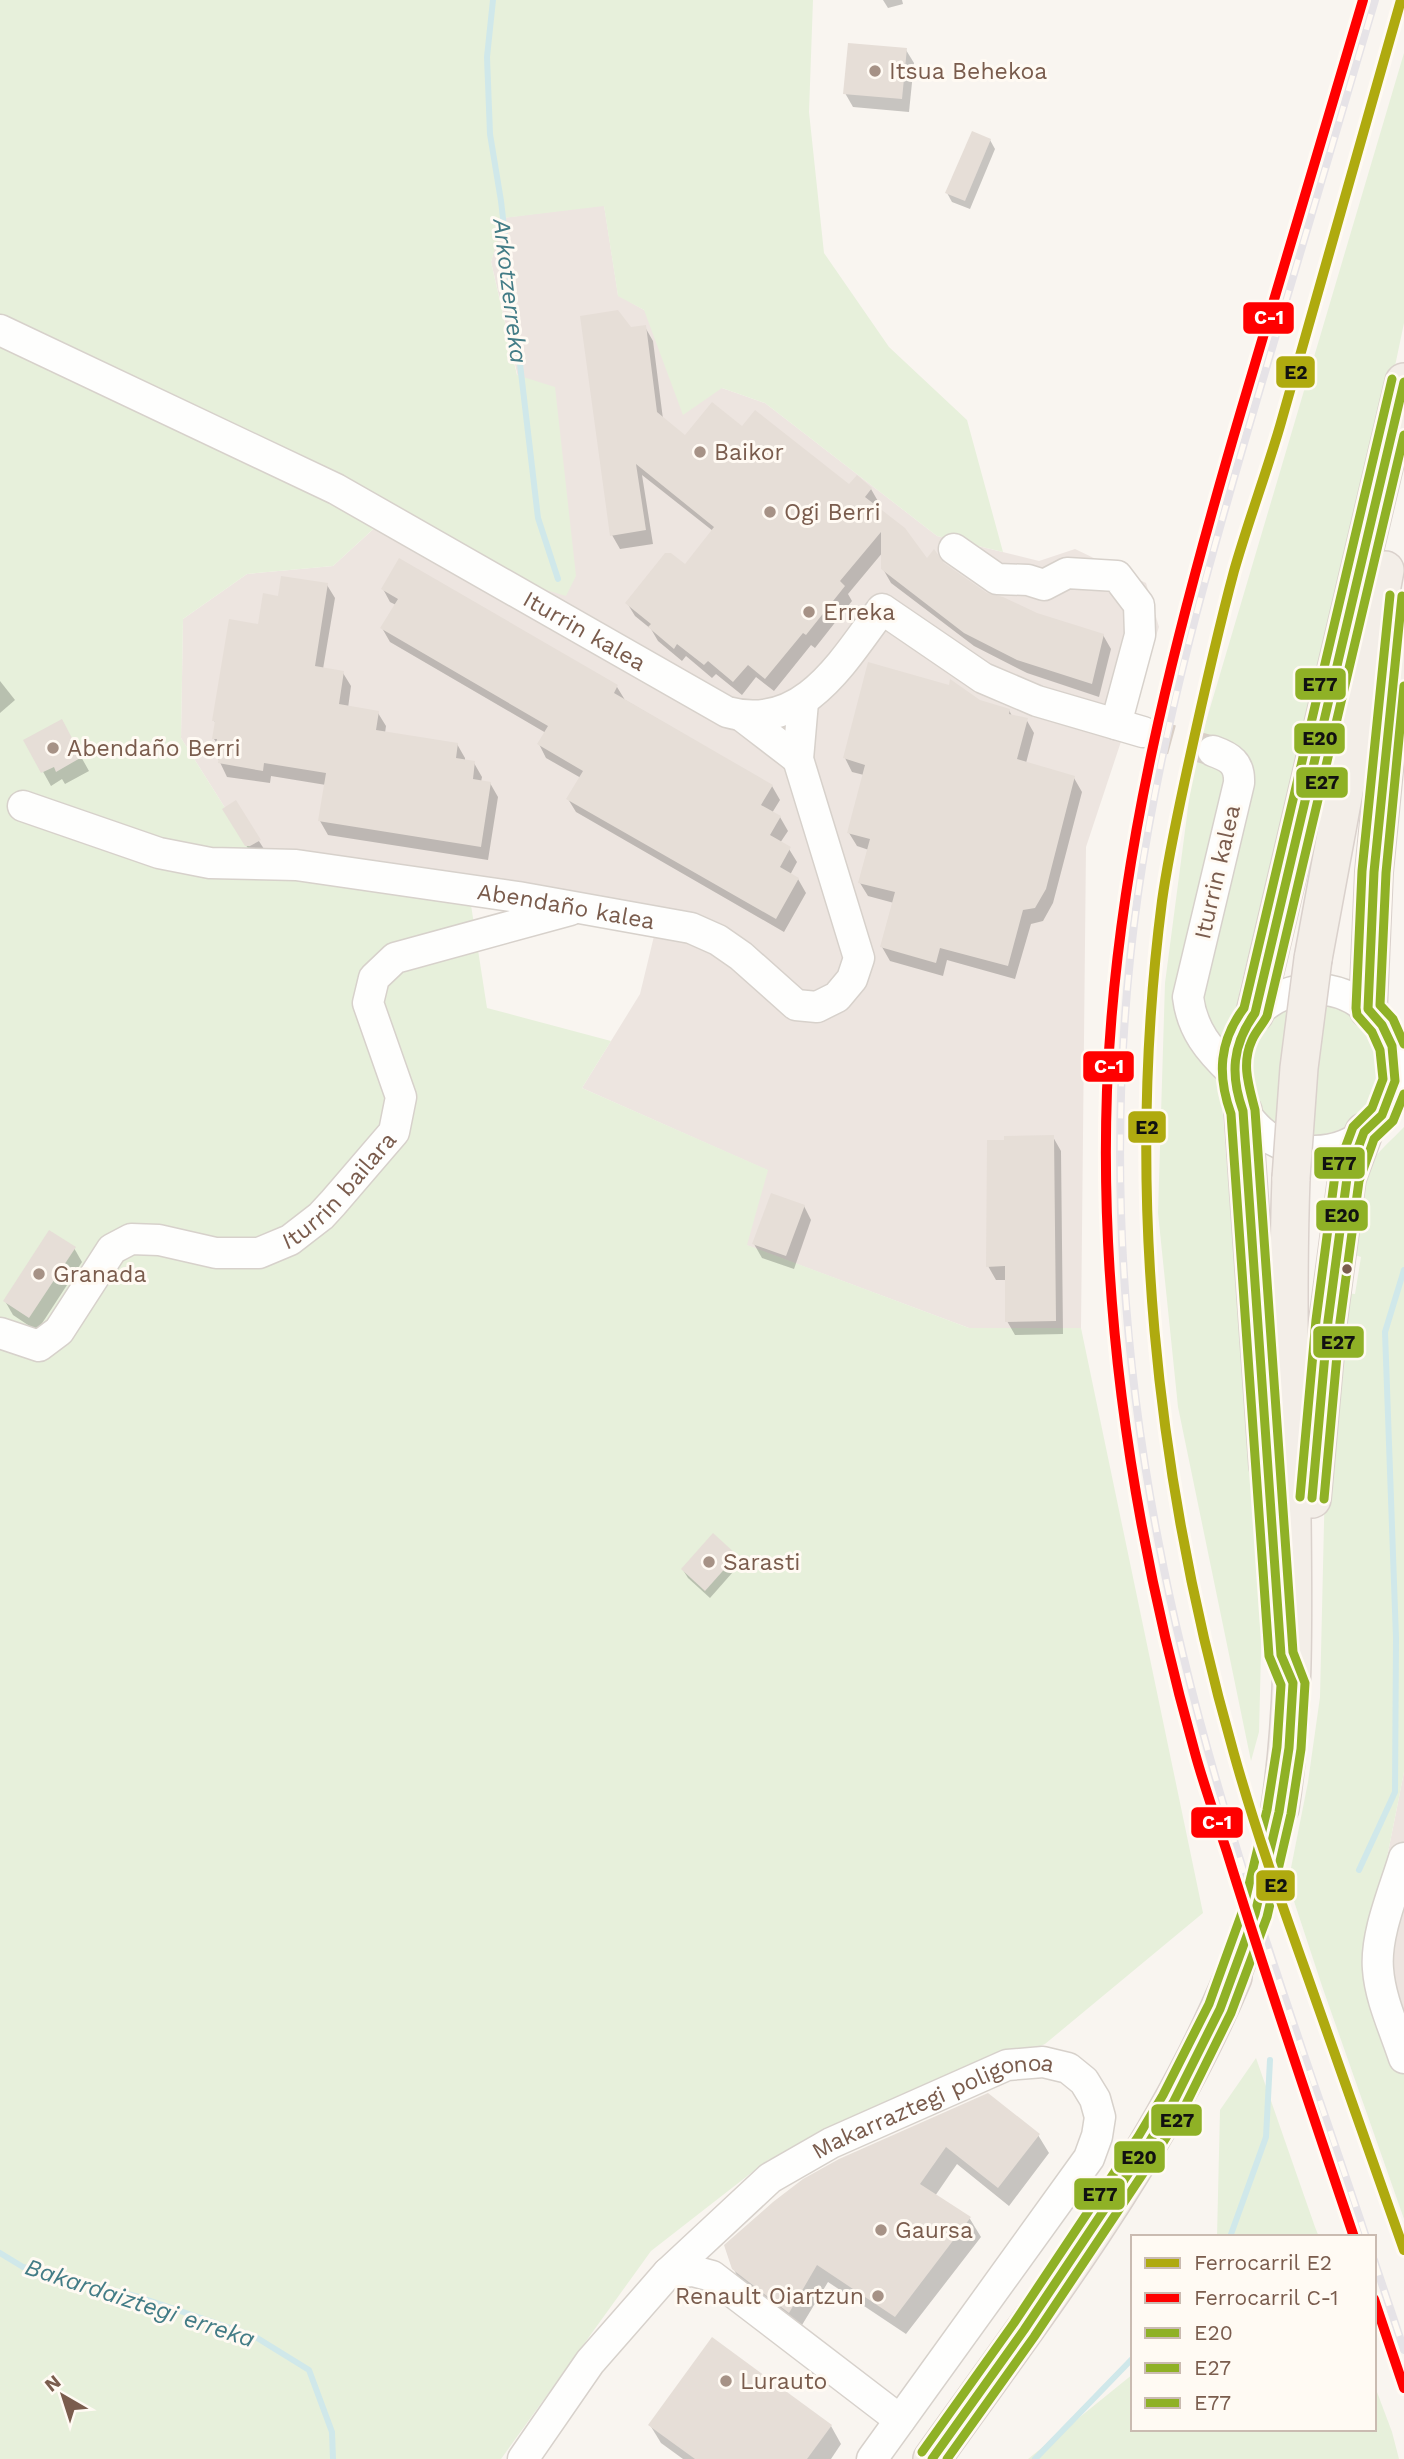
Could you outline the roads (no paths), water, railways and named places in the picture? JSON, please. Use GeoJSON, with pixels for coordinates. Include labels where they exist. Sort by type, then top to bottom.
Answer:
{"type":"FeatureCollection","features":[{"type":"Feature","properties":{"kind":"main road"},"geometry":{"type":"LineString","coordinates":[[1251,1018],[1404,382]]}},
{"type":"Feature","properties":{"kind":"main road"},"geometry":{"type":"LineString","coordinates":[[1280,1808],[1289,1748],[1293,1683],[1288,1260],[1298,1068],[1313,959],[1404,466]]}},
{"type":"Feature","properties":{"kind":"main road"},"geometry":{"type":"LineString","coordinates":[[1368,1009],[1374,872],[1404,583]]}},
{"type":"Feature","properties":{"kind":"main road"},"geometry":{"type":"LineString","coordinates":[[1243,1111],[1281,1655],[1293,1683]]}},
{"type":"Feature","properties":{"kind":"main road"},"geometry":{"type":"LineString","coordinates":[[1293,1596],[1312,1503],[1328,1321],[1348,1178],[1354,1154],[1383,1117]]}},
{"type":"Feature","properties":{"kind":"main road"},"geometry":{"type":"LineString","coordinates":[[932,2459],[1031,2320],[1148,2144],[1198,2055],[1233,1977]]}},
{"type":"Feature","properties":{"kind":"street","name":"Iturrin kalea"},"geometry":{"type":"LineString","coordinates":[[0,330],[335,489],[727,712],[742,716],[776,714],[803,702],[834,673],[882,609],[983,678],[1037,701],[1130,728],[1140,635],[1139,605],[1117,576],[1067,573],[1044,585],[1028,580],[997,579],[954,549]]}},
{"type":"Feature","properties":{"kind":"street"},"geometry":{"type":"LineString","coordinates":[[798,759],[803,702]]}},
{"type":"Feature","properties":{"kind":"street"},"geometry":{"type":"LineString","coordinates":[[742,716],[798,759]]}},
{"type":"Feature","properties":{"kind":"street","name":"Iturrin kalea"},"geometry":{"type":"LineString","coordinates":[[1189,1007],[1188,997],[1239,783],[1237,765],[1230,757],[1213,751]]}},
{"type":"Feature","properties":{"kind":"street","name":"Abendaño kalea"},"geometry":{"type":"LineString","coordinates":[[23,806],[159,853],[210,863],[296,865],[691,928],[718,940],[741,956],[796,1005],[817,1007],[837,997],[852,979],[859,958],[798,759]]}},
{"type":"Feature","properties":{"kind":"street","name":"Iturrin bailara"},"geometry":{"type":"LineString","coordinates":[[0,1333],[39,1346],[60,1331],[112,1249],[131,1239],[159,1240],[227,1253],[258,1253],[289,1240],[321,1216],[394,1132],[401,1097],[368,1003],[374,978],[395,958],[578,908]]}},
{"type":"Feature","properties":{"kind":"street"},"geometry":{"type":"LineString","coordinates":[[1189,1007],[1200,1020],[1214,1027],[1225,1028],[1251,1018],[1275,999],[1297,990],[1333,990],[1344,994],[1368,1009],[1398,1051],[1395,1081],[1383,1117],[1345,1144],[1331,1149],[1302,1150],[1274,1141],[1252,1123],[1243,1111],[1235,1092],[1232,1072],[1234,1055],[1251,1018]]}},
{"type":"Feature","properties":{"kind":"street"},"geometry":{"type":"LineString","coordinates":[[1189,1007],[1200,1036],[1232,1072]]}},
{"type":"Feature","properties":{"kind":"street"},"geometry":{"type":"LineString","coordinates":[[1404,1858],[1377,1961],[1380,1984],[1404,2058]]}},
{"type":"Feature","properties":{"kind":"street","name":"Makarraztegi poligonoa"},"geometry":{"type":"LineString","coordinates":[[523,2459],[590,2362],[668,2273],[770,2178],[831,2143],[1007,2065],[1043,2062],[1068,2068],[1084,2081],[1095,2099],[1100,2116],[1097,2136],[1089,2158],[872,2459]]}},
{"type":"Feature","properties":{"kind":"street"},"geometry":{"type":"LineString","coordinates":[[668,2273],[693,2271],[712,2276],[900,2420]]}},
{"type":"Feature","properties":{"kind":"waterway","name":"Arkotzerreka"},"geometry":{"type":"LineString","coordinates":[[493,0],[487,57],[490,134],[501,201],[538,518],[558,579]]}},
{"type":"Feature","properties":{"kind":"waterway","name":"Arkotzerreka"},"geometry":{"type":"LineString","coordinates":[[1359,1870],[1395,1792],[1396,1638],[1385,1332],[1404,1270]]}},
{"type":"Feature","properties":{"kind":"waterway","name":"Arkotzerreka"},"geometry":{"type":"LineString","coordinates":[[1231,2235],[1266,2137],[1270,2060]]}},
{"type":"Feature","properties":{"kind":"waterway","name":"Bakardaiztegi erreka"},"geometry":{"type":"LineString","coordinates":[[0,2253],[23,2267],[139,2297],[254,2336],[309,2370],[332,2432],[333,2459]]}},
{"type":"Feature","properties":{"kind":"waterway","name":"Arkotzerreka"},"geometry":{"type":"LineString","coordinates":[[1035,2459],[1131,2360]]}},
{"type":"Feature","properties":{"kind":"tunnel"},"geometry":{"type":"LineString","coordinates":[[1143,732],[1213,751]]}},
{"type":"Feature","properties":{"kind":"tunnel"},"geometry":{"type":"LineString","coordinates":[[1233,1977],[1255,1914],[1280,1808]]}},
{"type":"Feature","properties":{"kind":"railway"},"geometry":{"type":"LineString","coordinates":[[1365,2235],[1278,1978],[1223,1804],[1177,1628],[1158,1539],[1133,1379],[1121,1217],[1120,1136],[1129,974],[1138,894],[1160,768],[1222,521],[1375,0]]}},
{"type":"Feature","properties":{"kind":"railway"},"geometry":{"type":"LineString","coordinates":[[1376,2266],[1404,2350]]}},
{"type":"Feature","properties":{"kind":"rail line","name":"C-1"},"geometry":{"type":"LineString","coordinates":[[1353,2235],[1206,1790],[1174,1672],[1139,1508],[1126,1424],[1109,1257],[1106,1173],[1107,1090],[1113,1003],[1136,831],[1153,746],[1172,662],[1217,494],[1363,0]]}},
{"type":"Feature","properties":{"kind":"rail line","name":"E2"},"geometry":{"type":"LineString","coordinates":[[1401,0],[1280,426],[1234,571],[1203,698],[1162,901],[1151,1008],[1147,1116],[1148,1224],[1154,1331],[1184,1544],[1207,1650],[1259,1838],[1404,2250]]}},
{"type":"Feature","properties":{"kind":"rail line","name":"C-1"},"geometry":{"type":"LineString","coordinates":[[1376,2305],[1404,2388]]}},
{"type":"Feature","properties":{"kind":"place","name":"Itsua Behekoa"},"geometry":{"type":"Point","coordinates":[875,71]}},
{"type":"Feature","properties":{"kind":"place","name":"Baikor"},"geometry":{"type":"Point","coordinates":[700,452]}},
{"type":"Feature","properties":{"kind":"place","name":"Ogi Berri"},"geometry":{"type":"Point","coordinates":[770,512]}},
{"type":"Feature","properties":{"kind":"place","name":"Erreka"},"geometry":{"type":"Point","coordinates":[809,612]}},
{"type":"Feature","properties":{"kind":"place","name":"Abendaño Berri"},"geometry":{"type":"Point","coordinates":[53,748]}},
{"type":"Feature","properties":{"kind":"place","name":"Granada"},"geometry":{"type":"Point","coordinates":[39,1274]}},
{"type":"Feature","properties":{"kind":"place","name":"Sarasti"},"geometry":{"type":"Point","coordinates":[709,1562]}},
{"type":"Feature","properties":{"kind":"place","name":"Gaursa"},"geometry":{"type":"Point","coordinates":[881,2230]}},
{"type":"Feature","properties":{"kind":"place","name":"Renault Oiartzun"},"geometry":{"type":"Point","coordinates":[878,2296]}},
{"type":"Feature","properties":{"kind":"place","name":"Lurauto"},"geometry":{"type":"Point","coordinates":[726,2381]}}]}
